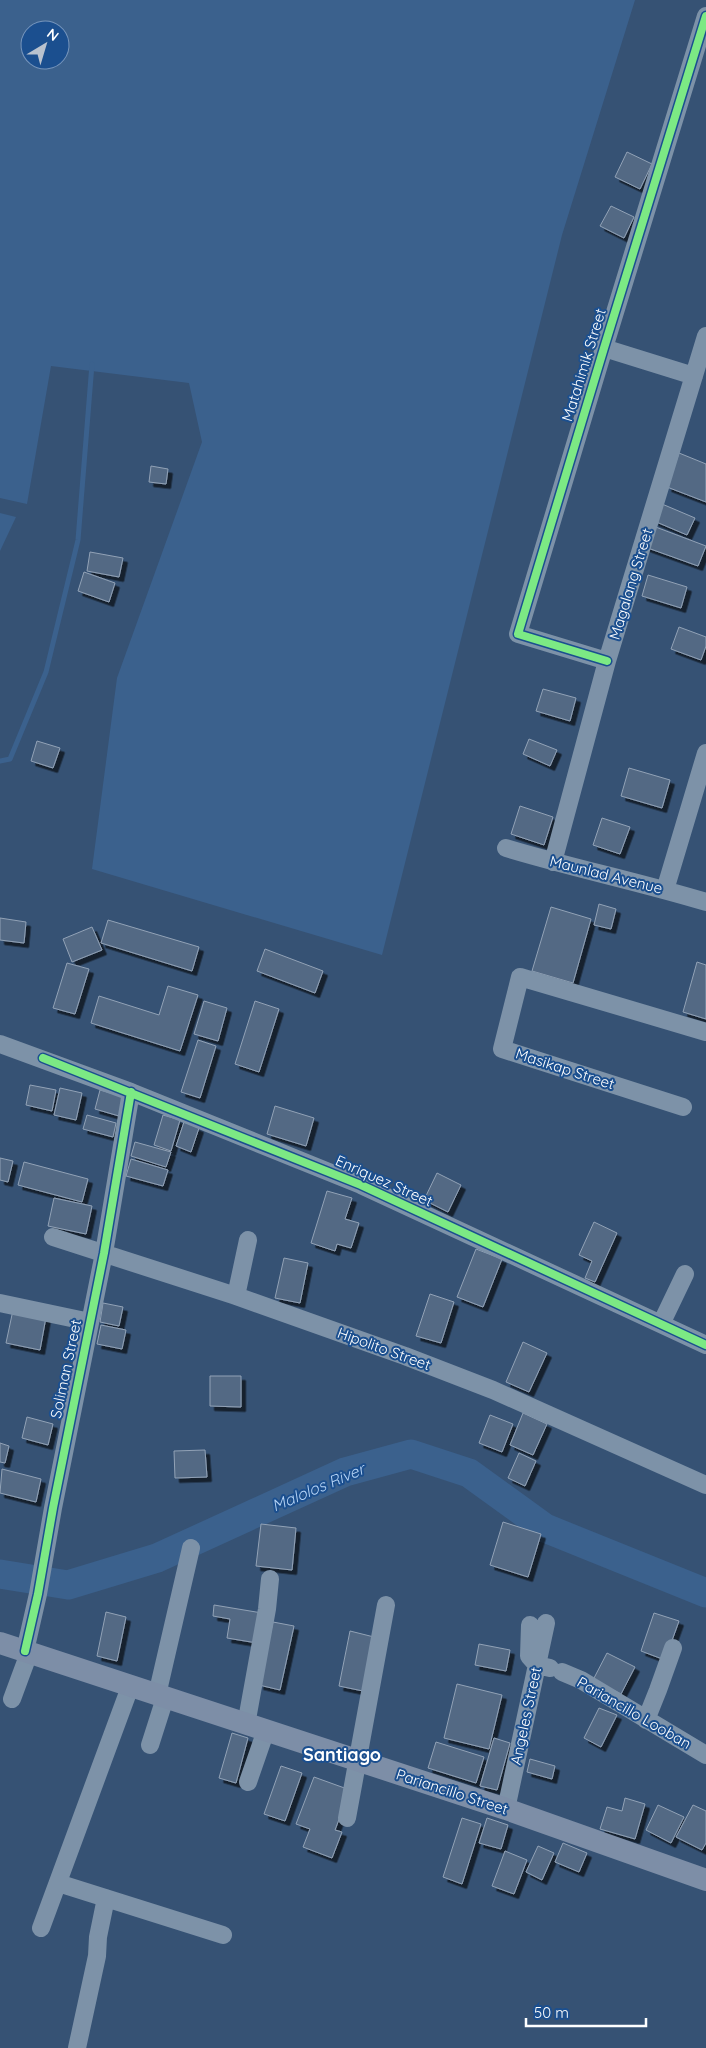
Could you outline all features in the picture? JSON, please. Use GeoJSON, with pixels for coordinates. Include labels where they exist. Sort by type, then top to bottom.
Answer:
{"type":"FeatureCollection","features":[{"type":"Feature","properties":{"kind":"main road","name":"Pariancillo Street"},"geometry":{"type":"LineString","coordinates":[[0,1643],[506,1809],[706,1880]]}},
{"type":"Feature","properties":{"kind":"street","name":"Matahimik Street"},"geometry":{"type":"LineString","coordinates":[[607,661],[518,634],[706,16]]}},
{"type":"Feature","properties":{"kind":"street","name":"Magalang Street"},"geometry":{"type":"LineString","coordinates":[[552,862],[607,661],[706,336]]}},
{"type":"Feature","properties":{"kind":"street"},"geometry":{"type":"LineString","coordinates":[[604,348],[694,376]]}},
{"type":"Feature","properties":{"kind":"street"},"geometry":{"type":"LineString","coordinates":[[665,890],[706,753]]}},
{"type":"Feature","properties":{"kind":"street","name":"Maunlad Avenue"},"geometry":{"type":"LineString","coordinates":[[506,848],[552,862],[706,902]]}},
{"type":"Feature","properties":{"kind":"street","name":"Masikap Street"},"geometry":{"type":"LineString","coordinates":[[683,1107],[502,1049],[520,977],[706,1032]]}},
{"type":"Feature","properties":{"kind":"street","name":"Enriquez Street"},"geometry":{"type":"LineString","coordinates":[[0,1044],[43,1058],[131,1092],[361,1185],[706,1345]]}},
{"type":"Feature","properties":{"kind":"street","name":"Soliman Street"},"geometry":{"type":"LineString","coordinates":[[12,1699],[27,1652],[53,1508],[104,1253],[131,1092]]}},
{"type":"Feature","properties":{"kind":"street","name":"Hipolito Street"},"geometry":{"type":"LineString","coordinates":[[53,1237],[236,1296],[406,1356],[493,1390],[706,1485]]}},
{"type":"Feature","properties":{"kind":"street"},"geometry":{"type":"LineString","coordinates":[[236,1296],[248,1240]]}},
{"type":"Feature","properties":{"kind":"street"},"geometry":{"type":"LineString","coordinates":[[660,1324],[685,1274]]}},
{"type":"Feature","properties":{"kind":"street"},"geometry":{"type":"LineString","coordinates":[[0,1303],[90,1322]]}},
{"type":"Feature","properties":{"kind":"street"},"geometry":{"type":"LineString","coordinates":[[150,1745],[190,1548]]}},
{"type":"Feature","properties":{"kind":"street"},"geometry":{"type":"LineString","coordinates":[[248,1782],[256,1728],[270,1579]]}},
{"type":"Feature","properties":{"kind":"street"},"geometry":{"type":"LineString","coordinates":[[347,1818],[386,1605]]}},
{"type":"Feature","properties":{"kind":"street","name":"Angeles Street"},"geometry":{"type":"LineString","coordinates":[[506,1809],[550,1668],[538,1624]]}},
{"type":"Feature","properties":{"kind":"street"},"geometry":{"type":"LineString","coordinates":[[646,1720],[673,1648]]}},
{"type":"Feature","properties":{"kind":"street","name":"Pariancillo Looban"},"geometry":{"type":"LineString","coordinates":[[550,1668],[581,1680],[706,1754]]}},
{"type":"Feature","properties":{"kind":"street"},"geometry":{"type":"LineString","coordinates":[[41,1928],[130,1687]]}},
{"type":"Feature","properties":{"kind":"street"},"geometry":{"type":"LineString","coordinates":[[58,1883],[223,1935]]}},
{"type":"Feature","properties":{"kind":"street"},"geometry":{"type":"LineString","coordinates":[[77,2048],[97,1956],[98,1936],[106,1898]]}},
{"type":"Feature","properties":{"kind":"water"},"geometry":{"type":"Polygon","coordinates":[[[0,0],[635,0],[562,235],[382,955],[92,869],[117,678],[202,442],[189,383],[51,366],[27,504],[0,498],[0,0]]]}},
{"type":"Feature","properties":{"kind":"water"},"geometry":{"type":"Polygon","coordinates":[[[0,513],[16,517],[0,551],[0,513]]]}},
{"type":"Feature","properties":{"kind":"building"},"geometry":{"type":"Polygon","coordinates":[[[627,152],[652,164],[640,189],[615,177],[627,152]]]}},
{"type":"Feature","properties":{"kind":"building"},"geometry":{"type":"Polygon","coordinates":[[[611,206],[634,217],[624,238],[600,226],[611,206]]]}},
{"type":"Feature","properties":{"kind":"building"},"geometry":{"type":"Polygon","coordinates":[[[679,453],[706,464],[706,502],[667,487],[679,453]]]}},
{"type":"Feature","properties":{"kind":"building"},"geometry":{"type":"Polygon","coordinates":[[[151,466],[168,469],[166,484],[149,482],[151,466]]]}},
{"type":"Feature","properties":{"kind":"building"},"geometry":{"type":"Polygon","coordinates":[[[662,504],[695,518],[687,535],[654,521],[662,504]]]}},
{"type":"Feature","properties":{"kind":"building"},"geometry":{"type":"Polygon","coordinates":[[[653,526],[706,546],[698,566],[645,547],[653,526]]]}},
{"type":"Feature","properties":{"kind":"building"},"geometry":{"type":"Polygon","coordinates":[[[90,552],[123,558],[119,577],[87,571],[90,552]]]}},
{"type":"Feature","properties":{"kind":"building"},"geometry":{"type":"Polygon","coordinates":[[[84,572],[115,583],[109,602],[78,591],[84,572]]]}},
{"type":"Feature","properties":{"kind":"building"},"geometry":{"type":"Polygon","coordinates":[[[648,575],[687,587],[681,608],[642,596],[648,575]]]}},
{"type":"Feature","properties":{"kind":"building"},"geometry":{"type":"Polygon","coordinates":[[[679,627],[706,637],[706,646],[701,660],[671,649],[679,627]]]}},
{"type":"Feature","properties":{"kind":"building"},"geometry":{"type":"Polygon","coordinates":[[[543,689],[576,698],[570,721],[536,711],[543,689]]]}},
{"type":"Feature","properties":{"kind":"building"},"geometry":{"type":"Polygon","coordinates":[[[529,739],[557,750],[550,766],[523,754],[529,739]]]}},
{"type":"Feature","properties":{"kind":"building"},"geometry":{"type":"Polygon","coordinates":[[[37,741],[60,748],[53,768],[31,761],[37,741]]]}},
{"type":"Feature","properties":{"kind":"building"},"geometry":{"type":"Polygon","coordinates":[[[629,768],[670,780],[662,808],[621,796],[629,768]]]}},
{"type":"Feature","properties":{"kind":"building"},"geometry":{"type":"Polygon","coordinates":[[[520,806],[553,817],[544,845],[511,834],[520,806]]]}},
{"type":"Feature","properties":{"kind":"building"},"geometry":{"type":"Polygon","coordinates":[[[602,818],[630,827],[620,854],[593,845],[602,818]]]}},
{"type":"Feature","properties":{"kind":"building"},"geometry":{"type":"Polygon","coordinates":[[[599,904],[616,909],[611,929],[594,925],[599,904]]]}},
{"type":"Feature","properties":{"kind":"building"},"geometry":{"type":"Polygon","coordinates":[[[551,907],[591,919],[573,983],[532,971],[551,907]]]}},
{"type":"Feature","properties":{"kind":"building"},"geometry":{"type":"Polygon","coordinates":[[[0,918],[26,922],[24,943],[0,940],[0,918]]]}},
{"type":"Feature","properties":{"kind":"building"},"geometry":{"type":"Polygon","coordinates":[[[108,920],[199,947],[192,971],[101,943],[108,920]]]}},
{"type":"Feature","properties":{"kind":"building"},"geometry":{"type":"Polygon","coordinates":[[[92,927],[102,950],[72,962],[63,939],[92,927]]]}},
{"type":"Feature","properties":{"kind":"building"},"geometry":{"type":"Polygon","coordinates":[[[265,949],[323,971],[315,993],[257,971],[265,949]]]}},
{"type":"Feature","properties":{"kind":"building"},"geometry":{"type":"Polygon","coordinates":[[[697,962],[706,965],[706,1019],[683,1012],[697,962]]]}},
{"type":"Feature","properties":{"kind":"building"},"geometry":{"type":"Polygon","coordinates":[[[67,963],[89,969],[75,1014],[53,1008],[67,963]]]}},
{"type":"Feature","properties":{"kind":"building"},"geometry":{"type":"Polygon","coordinates":[[[168,986],[198,995],[180,1051],[91,1023],[99,996],[159,1015],[168,986]]]}},
{"type":"Feature","properties":{"kind":"building"},"geometry":{"type":"Polygon","coordinates":[[[204,1001],[227,1008],[218,1041],[194,1034],[204,1001]]]}},
{"type":"Feature","properties":{"kind":"building"},"geometry":{"type":"Polygon","coordinates":[[[255,1001],[279,1009],[259,1072],[235,1064],[255,1001]]]}},
{"type":"Feature","properties":{"kind":"building"},"geometry":{"type":"Polygon","coordinates":[[[198,1040],[216,1046],[200,1098],[181,1092],[198,1040]]]}},
{"type":"Feature","properties":{"kind":"building"},"geometry":{"type":"Polygon","coordinates":[[[30,1085],[56,1090],[52,1111],[26,1105],[30,1085]]]}},
{"type":"Feature","properties":{"kind":"building"},"geometry":{"type":"Polygon","coordinates":[[[60,1088],[82,1093],[76,1120],[54,1115],[60,1088]]]}},
{"type":"Feature","properties":{"kind":"building"},"geometry":{"type":"Polygon","coordinates":[[[100,1090],[125,1097],[119,1116],[95,1109],[100,1090]]]}},
{"type":"Feature","properties":{"kind":"building"},"geometry":{"type":"Polygon","coordinates":[[[275,1106],[314,1118],[306,1146],[267,1134],[275,1106]]]}},
{"type":"Feature","properties":{"kind":"building"},"geometry":{"type":"Polygon","coordinates":[[[87,1115],[116,1123],[113,1137],[83,1129],[87,1115]]]}},
{"type":"Feature","properties":{"kind":"building"},"geometry":{"type":"Polygon","coordinates":[[[163,1115],[180,1120],[171,1151],[154,1145],[163,1115]]]}},
{"type":"Feature","properties":{"kind":"building"},"geometry":{"type":"Polygon","coordinates":[[[184,1122],[199,1128],[191,1152],[176,1146],[184,1122]]]}},
{"type":"Feature","properties":{"kind":"building"},"geometry":{"type":"Polygon","coordinates":[[[135,1142],[171,1152],[166,1167],[131,1156],[135,1142]]]}},
{"type":"Feature","properties":{"kind":"building"},"geometry":{"type":"Polygon","coordinates":[[[0,1158],[13,1161],[8,1182],[0,1180],[0,1158]]]}},
{"type":"Feature","properties":{"kind":"building"},"geometry":{"type":"Polygon","coordinates":[[[131,1159],[168,1170],[163,1186],[126,1176],[131,1159]]]}},
{"type":"Feature","properties":{"kind":"building"},"geometry":{"type":"Polygon","coordinates":[[[24,1162],[88,1179],[82,1202],[18,1185],[24,1162]]]}},
{"type":"Feature","properties":{"kind":"building"},"geometry":{"type":"Polygon","coordinates":[[[437,1173],[461,1185],[448,1212],[424,1200],[437,1173]]]}},
{"type":"Feature","properties":{"kind":"building"},"geometry":{"type":"Polygon","coordinates":[[[327,1191],[352,1198],[345,1219],[359,1223],[351,1248],[337,1244],[335,1251],[311,1243],[327,1191]]]}},
{"type":"Feature","properties":{"kind":"building"},"geometry":{"type":"Polygon","coordinates":[[[54,1198],[92,1206],[86,1234],[48,1226],[54,1198]]]}},
{"type":"Feature","properties":{"kind":"building"},"geometry":{"type":"Polygon","coordinates":[[[594,1222],[617,1233],[595,1282],[585,1278],[592,1261],[579,1255],[594,1222]]]}},
{"type":"Feature","properties":{"kind":"building"},"geometry":{"type":"Polygon","coordinates":[[[476,1249],[502,1259],[483,1307],[457,1297],[476,1249]]]}},
{"type":"Feature","properties":{"kind":"building"},"geometry":{"type":"Polygon","coordinates":[[[284,1258],[308,1263],[300,1303],[275,1298],[284,1258]]]}},
{"type":"Feature","properties":{"kind":"building"},"geometry":{"type":"Polygon","coordinates":[[[430,1294],[454,1302],[441,1343],[416,1336],[430,1294]]]}},
{"type":"Feature","properties":{"kind":"building"},"geometry":{"type":"Polygon","coordinates":[[[103,1303],[123,1307],[119,1326],[100,1322],[103,1303]]]}},
{"type":"Feature","properties":{"kind":"building"},"geometry":{"type":"Polygon","coordinates":[[[13,1310],[46,1317],[40,1350],[6,1343],[13,1310]]]}},
{"type":"Feature","properties":{"kind":"building"},"geometry":{"type":"Polygon","coordinates":[[[101,1325],[126,1330],[122,1349],[97,1344],[101,1325]]]}},
{"type":"Feature","properties":{"kind":"building"},"geometry":{"type":"Polygon","coordinates":[[[523,1342],[547,1353],[529,1392],[506,1382],[523,1342]]]}},
{"type":"Feature","properties":{"kind":"building"},"geometry":{"type":"Polygon","coordinates":[[[210,1376],[241,1376],[241,1407],[210,1406],[210,1376]]]}},
{"type":"Feature","properties":{"kind":"building"},"geometry":{"type":"Polygon","coordinates":[[[523,1413],[547,1424],[533,1455],[510,1445],[523,1413]]]}},
{"type":"Feature","properties":{"kind":"building"},"geometry":{"type":"Polygon","coordinates":[[[490,1415],[513,1424],[502,1452],[479,1443],[490,1415]]]}},
{"type":"Feature","properties":{"kind":"building"},"geometry":{"type":"Polygon","coordinates":[[[27,1417],[53,1424],[48,1445],[22,1438],[27,1417]]]}},
{"type":"Feature","properties":{"kind":"building"},"geometry":{"type":"Polygon","coordinates":[[[0,1443],[9,1446],[5,1463],[0,1462],[0,1443]]]}},
{"type":"Feature","properties":{"kind":"building"},"geometry":{"type":"Polygon","coordinates":[[[205,1450],[207,1477],[175,1478],[174,1451],[205,1450]]]}},
{"type":"Feature","properties":{"kind":"building"},"geometry":{"type":"Polygon","coordinates":[[[519,1453],[536,1461],[525,1486],[508,1478],[519,1453]]]}},
{"type":"Feature","properties":{"kind":"building"},"geometry":{"type":"Polygon","coordinates":[[[2,1469],[41,1479],[36,1502],[0,1493],[2,1469]]]}},
{"type":"Feature","properties":{"kind":"building"},"geometry":{"type":"Polygon","coordinates":[[[503,1522],[541,1534],[528,1577],[490,1565],[503,1522]]]}},
{"type":"Feature","properties":{"kind":"building"},"geometry":{"type":"Polygon","coordinates":[[[261,1524],[296,1528],[292,1570],[256,1566],[261,1524]]]}},
{"type":"Feature","properties":{"kind":"building"},"geometry":{"type":"Polygon","coordinates":[[[214,1605],[262,1613],[257,1643],[227,1638],[230,1619],[213,1616],[214,1605]]]}},
{"type":"Feature","properties":{"kind":"building"},"geometry":{"type":"Polygon","coordinates":[[[106,1612],[126,1617],[117,1661],[97,1656],[106,1612]]]}},
{"type":"Feature","properties":{"kind":"building"},"geometry":{"type":"Polygon","coordinates":[[[654,1613],[679,1621],[665,1660],[641,1651],[654,1613]]]}},
{"type":"Feature","properties":{"kind":"building"},"geometry":{"type":"Polygon","coordinates":[[[273,1622],[294,1626],[280,1690],[259,1685],[273,1622]]]}},
{"type":"Feature","properties":{"kind":"building"},"geometry":{"type":"Polygon","coordinates":[[[350,1631],[374,1637],[363,1691],[339,1686],[350,1631]]]}},
{"type":"Feature","properties":{"kind":"building"},"geometry":{"type":"Polygon","coordinates":[[[479,1644],[510,1650],[506,1671],[475,1665],[479,1644]]]}},
{"type":"Feature","properties":{"kind":"building"},"geometry":{"type":"Polygon","coordinates":[[[607,1653],[635,1667],[621,1694],[593,1680],[607,1653]]]}},
{"type":"Feature","properties":{"kind":"building"},"geometry":{"type":"Polygon","coordinates":[[[457,1684],[502,1695],[489,1749],[444,1738],[457,1684]]]}},
{"type":"Feature","properties":{"kind":"building"},"geometry":{"type":"Polygon","coordinates":[[[599,1708],[617,1715],[601,1747],[584,1738],[599,1708]]]}},
{"type":"Feature","properties":{"kind":"building"},"geometry":{"type":"Polygon","coordinates":[[[232,1733],[248,1738],[236,1783],[219,1778],[232,1733]]]}},
{"type":"Feature","properties":{"kind":"building"},"geometry":{"type":"Polygon","coordinates":[[[494,1738],[510,1743],[497,1790],[480,1786],[494,1738]]]}},
{"type":"Feature","properties":{"kind":"building"},"geometry":{"type":"Polygon","coordinates":[[[436,1742],[484,1757],[476,1783],[428,1768],[436,1742]]]}},
{"type":"Feature","properties":{"kind":"building"},"geometry":{"type":"Polygon","coordinates":[[[530,1759],[555,1766],[552,1779],[527,1772],[530,1759]]]}},
{"type":"Feature","properties":{"kind":"building"},"geometry":{"type":"Polygon","coordinates":[[[281,1766],[302,1773],[285,1821],[264,1814],[281,1766]]]}},
{"type":"Feature","properties":{"kind":"building"},"geometry":{"type":"Polygon","coordinates":[[[314,1777],[350,1790],[335,1830],[342,1832],[332,1858],[303,1847],[310,1829],[296,1824],[314,1777]]]}},
{"type":"Feature","properties":{"kind":"building"},"geometry":{"type":"Polygon","coordinates":[[[625,1798],[645,1804],[635,1839],[600,1829],[607,1807],[622,1811],[625,1798]]]}},
{"type":"Feature","properties":{"kind":"building"},"geometry":{"type":"Polygon","coordinates":[[[658,1805],[684,1817],[671,1843],[646,1830],[658,1805]]]}},
{"type":"Feature","properties":{"kind":"building"},"geometry":{"type":"Polygon","coordinates":[[[693,1805],[706,1811],[706,1843],[702,1850],[676,1837],[693,1805]]]}},
{"type":"Feature","properties":{"kind":"building"},"geometry":{"type":"Polygon","coordinates":[[[462,1818],[481,1824],[462,1884],[443,1877],[462,1818]]]}},
{"type":"Feature","properties":{"kind":"building"},"geometry":{"type":"Polygon","coordinates":[[[487,1818],[508,1825],[501,1849],[479,1843],[487,1818]]]}},
{"type":"Feature","properties":{"kind":"building"},"geometry":{"type":"Polygon","coordinates":[[[563,1843],[587,1853],[579,1872],[555,1862],[563,1843]]]}},
{"type":"Feature","properties":{"kind":"building"},"geometry":{"type":"Polygon","coordinates":[[[538,1846],[554,1853],[542,1880],[526,1872],[538,1846]]]}},
{"type":"Feature","properties":{"kind":"building"},"geometry":{"type":"Polygon","coordinates":[[[505,1851],[527,1860],[514,1894],[492,1886],[505,1851]]]}},
{"type":"Feature","properties":{"kind":"waterway"},"geometry":{"type":"LineString","coordinates":[[0,761],[10,759],[46,672],[78,540],[92,364]]}},
{"type":"Feature","properties":{"kind":"waterway","name":"Malolos River"},"geometry":{"type":"LineString","coordinates":[[0,1574],[68,1585],[157,1558],[345,1472],[411,1454],[469,1473],[545,1528],[706,1593]]}},
{"type":"Feature","properties":{"kind":"cycle path"},"geometry":{"type":"LineString","coordinates":[[607,661],[518,634],[706,16]]}},
{"type":"Feature","properties":{"kind":"cycle path"},"geometry":{"type":"LineString","coordinates":[[43,1058],[361,1185],[706,1345]]}},
{"type":"Feature","properties":{"kind":"cycle path"},"geometry":{"type":"LineString","coordinates":[[25,1651],[38,1594],[53,1508],[104,1253],[131,1092]]}},
{"type":"Feature","properties":{"kind":"district","name":"Santiago"},"geometry":{"type":"Point","coordinates":[342,1755]}}]}
